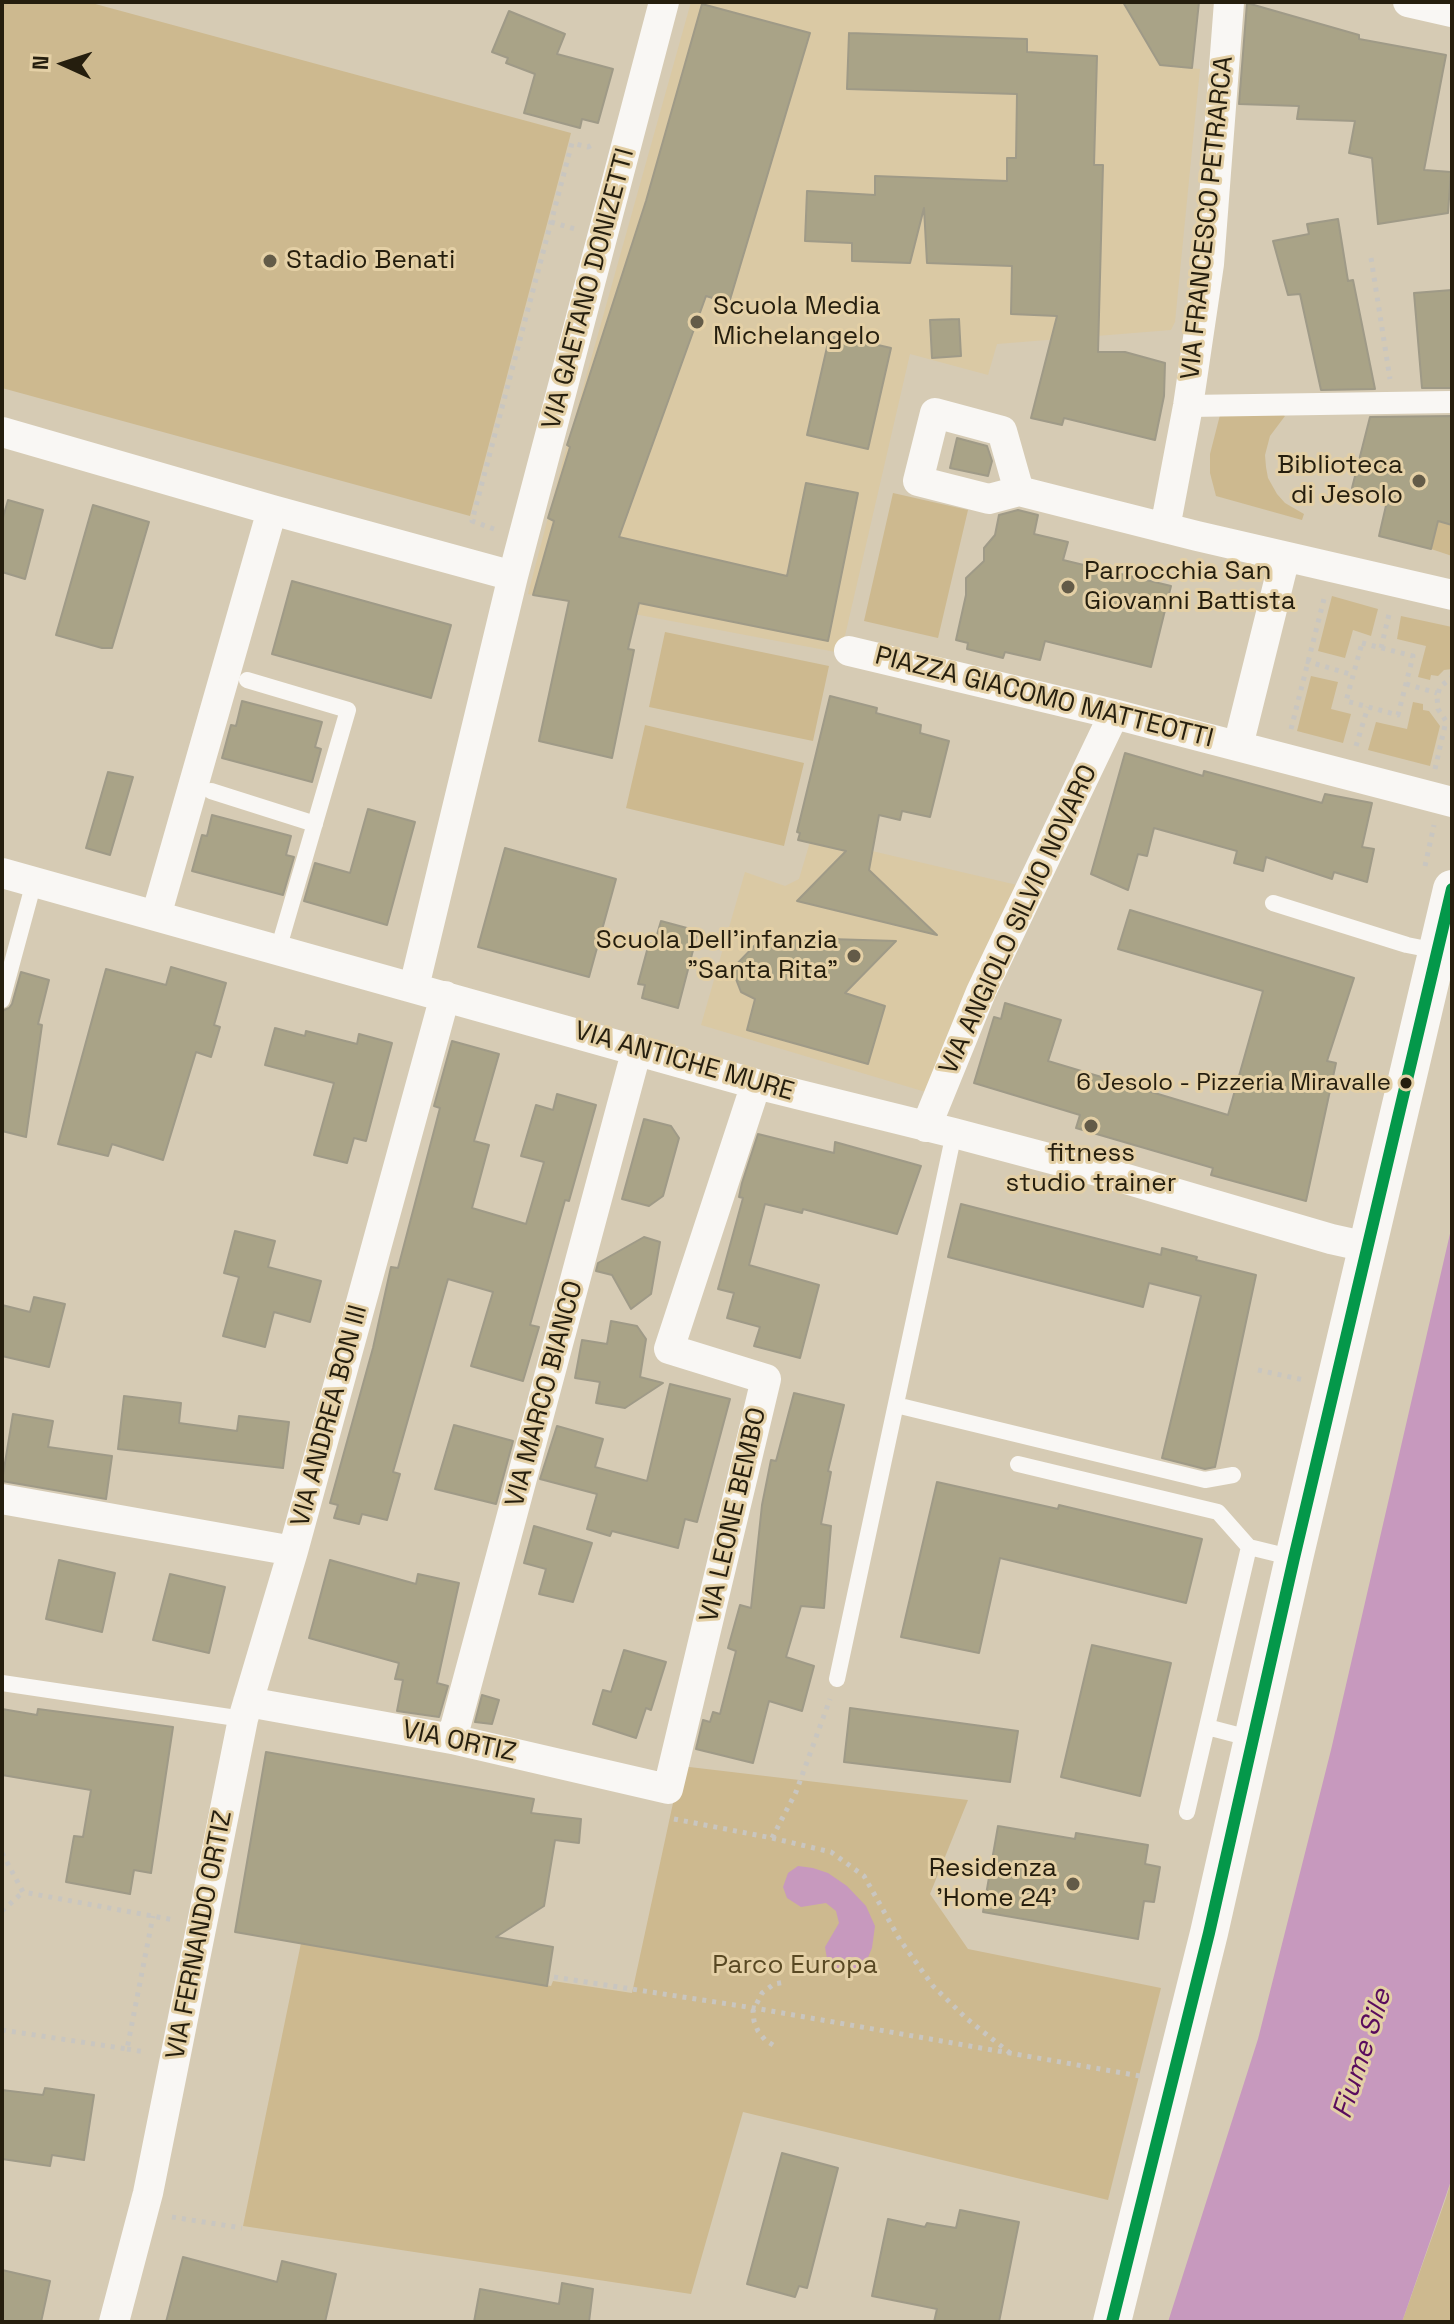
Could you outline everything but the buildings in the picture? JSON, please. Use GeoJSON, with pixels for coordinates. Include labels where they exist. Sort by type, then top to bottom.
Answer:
{"type":"FeatureCollection","features":[{"type":"Feature","properties":{"kind":"street","name":"VIA GAETANO DONIZETTI"},"geometry":{"type":"LineString","coordinates":[[414,987],[513,576],[664,2]]}},
{"type":"Feature","properties":{"kind":"street","name":"VIA FRANCESCO PETRARCA"},"geometry":{"type":"LineString","coordinates":[[1165,528],[1188,406],[1209,264],[1229,2]]}},
{"type":"Feature","properties":{"kind":"street"},"geometry":{"type":"LineString","coordinates":[[1408,2],[1452,12]]}},
{"type":"Feature","properties":{"kind":"street"},"geometry":{"type":"LineString","coordinates":[[1188,406],[1452,402]]}},
{"type":"Feature","properties":{"kind":"street"},"geometry":{"type":"LineString","coordinates":[[2,432],[513,576]]}},
{"type":"Feature","properties":{"kind":"street"},"geometry":{"type":"LineString","coordinates":[[1019,491],[1452,595]]}},
{"type":"Feature","properties":{"kind":"street"},"geometry":{"type":"LineString","coordinates":[[156,916],[272,510]]}},
{"type":"Feature","properties":{"kind":"street","name":"PIAZZA GIACOMO MATTEOTTI"},"geometry":{"type":"LineString","coordinates":[[1238,746],[1285,557]]}},
{"type":"Feature","properties":{"kind":"street","name":"PIAZZA GIACOMO MATTEOTTI"},"geometry":{"type":"LineString","coordinates":[[849,651],[1114,714],[1452,802]]}},
{"type":"Feature","properties":{"kind":"street","name":"VIA ANGIOLO SILVIO NOVARO"},"geometry":{"type":"LineString","coordinates":[[940,1130],[981,992],[1114,714]]}},
{"type":"Feature","properties":{"kind":"street","name":"VIA ANTICHE MURE"},"geometry":{"type":"LineString","coordinates":[[2,873],[756,1084],[1116,1176],[1367,1247]]}},
{"type":"Feature","properties":{"kind":"street"},"geometry":{"type":"LineString","coordinates":[[1112,2322],[1209,1933],[1452,889]]}},
{"type":"Feature","properties":{"kind":"street","name":"VIA ANDREA BON III"},"geometry":{"type":"LineString","coordinates":[[2,1499],[293,1551],[445,996]]}},
{"type":"Feature","properties":{"kind":"street","name":"VIA MARCO BIANCO"},"geometry":{"type":"LineString","coordinates":[[452,1739],[637,1049]]}},
{"type":"Feature","properties":{"kind":"street","name":"VIA LEONE BEMBO"},"geometry":{"type":"LineString","coordinates":[[668,1789],[766,1379],[669,1349],[756,1084]]}},
{"type":"Feature","properties":{"kind":"street","name":"VIA FERNANDO ORTIZ"},"geometry":{"type":"LineString","coordinates":[[114,2322],[148,2193],[246,1710],[293,1551]]}},
{"type":"Feature","properties":{"kind":"street","name":"VIA ORTIZ"},"geometry":{"type":"LineString","coordinates":[[246,1710],[452,1739],[668,1789]]}},
{"type":"Feature","properties":{"kind":"lane"},"geometry":{"type":"LineString","coordinates":[[247,680],[348,710],[278,950]]}},
{"type":"Feature","properties":{"kind":"lane"},"geometry":{"type":"LineString","coordinates":[[211,791],[315,824]]}},
{"type":"Feature","properties":{"kind":"lane"},"geometry":{"type":"LineString","coordinates":[[2,1000],[34,882]]}},
{"type":"Feature","properties":{"kind":"lane"},"geometry":{"type":"LineString","coordinates":[[1273,903],[1407,945],[1437,951]]}},
{"type":"Feature","properties":{"kind":"lane"},"geometry":{"type":"LineString","coordinates":[[837,1679],[896,1405],[940,1130]]}},
{"type":"Feature","properties":{"kind":"lane"},"geometry":{"type":"LineString","coordinates":[[896,1405],[1205,1480],[1233,1475]]}},
{"type":"Feature","properties":{"kind":"lane"},"geometry":{"type":"LineString","coordinates":[[1018,1464],[1218,1512],[1249,1547],[1294,1558]]}},
{"type":"Feature","properties":{"kind":"lane"},"geometry":{"type":"LineString","coordinates":[[1187,1812],[1249,1547]]}},
{"type":"Feature","properties":{"kind":"lane"},"geometry":{"type":"LineString","coordinates":[[2,1683],[246,1710]]}},
{"type":"Feature","properties":{"kind":"lane"},"geometry":{"type":"LineString","coordinates":[[1207,1727],[1253,1739]]}},
{"type":"Feature","properties":{"kind":"path"},"geometry":{"type":"LineString","coordinates":[[472,521],[572,143],[588,147],[604,139]]}},
{"type":"Feature","properties":{"kind":"path"},"geometry":{"type":"LineString","coordinates":[[1371,258],[1386,403]]}},
{"type":"Feature","properties":{"kind":"path"},"geometry":{"type":"LineString","coordinates":[[1282,759],[1327,588]]}},
{"type":"Feature","properties":{"kind":"path"},"geometry":{"type":"LineString","coordinates":[[1381,648],[1386,624]]}},
{"type":"Feature","properties":{"kind":"path"},"geometry":{"type":"LineString","coordinates":[[1362,643],[1381,648],[1413,656],[1398,715],[1346,701],[1362,643]]}},
{"type":"Feature","properties":{"kind":"path"},"geometry":{"type":"LineString","coordinates":[[1306,661],[1353,675]]}},
{"type":"Feature","properties":{"kind":"path"},"geometry":{"type":"LineString","coordinates":[[1434,775],[1446,721],[1438,709],[1437,693],[1452,677]]}},
{"type":"Feature","properties":{"kind":"path"},"geometry":{"type":"LineString","coordinates":[[1406,684],[1437,693]]}},
{"type":"Feature","properties":{"kind":"path"},"geometry":{"type":"LineString","coordinates":[[1359,734],[1368,707]]}},
{"type":"Feature","properties":{"kind":"path"},"geometry":{"type":"LineString","coordinates":[[1258,1370],[1309,1381]]}},
{"type":"Feature","properties":{"kind":"path"},"geometry":{"type":"LineString","coordinates":[[772,1838],[796,1792],[837,1679]]}},
{"type":"Feature","properties":{"kind":"path"},"geometry":{"type":"LineString","coordinates":[[668,1789],[662,1817],[831,1852],[864,1876],[900,1940],[933,1986],[967,2019],[1011,2054]]}},
{"type":"Feature","properties":{"kind":"path"},"geometry":{"type":"LineString","coordinates":[[2,1853],[23,1892]]}},
{"type":"Feature","properties":{"kind":"path"},"geometry":{"type":"LineString","coordinates":[[2,1911],[23,1892]]}},
{"type":"Feature","properties":{"kind":"path"},"geometry":{"type":"LineString","coordinates":[[23,1892],[186,1922]]}},
{"type":"Feature","properties":{"kind":"path"},"geometry":{"type":"LineString","coordinates":[[2,2030],[127,2049],[153,1916]]}},
{"type":"Feature","properties":{"kind":"path"},"geometry":{"type":"LineString","coordinates":[[554,1977],[754,2008],[1149,2077]]}},
{"type":"Feature","properties":{"kind":"path"},"geometry":{"type":"LineString","coordinates":[[773,2045],[758,2031],[754,2008],[767,1988],[785,1982]]}},
{"type":"Feature","properties":{"kind":"path"},"geometry":{"type":"LineString","coordinates":[[164,2221],[174,2217],[242,2228]]}},
{"type":"Feature","properties":{"kind":"shaded area"},"geometry":{"type":"Polygon","coordinates":[[[691,2],[1124,2],[1160,65],[1200,69],[1175,322],[1171,330],[997,344],[988,375],[910,354],[841,653],[528,594],[691,2]]]}},
{"type":"Feature","properties":{"kind":"shaded area","name":"Scuola Dell'infanzia \"Santa Rita\""},"geometry":{"type":"Polygon","coordinates":[[[810,842],[872,851],[1017,885],[929,1093],[701,1025],[745,872],[785,886],[799,879],[810,842]]]}},
{"type":"Feature","properties":{"kind":"green space","name":"Stadio Benati"},"geometry":{"type":"Polygon","coordinates":[[[2,2],[88,2],[571,133],[470,516],[2,388],[2,2]]]}},
{"type":"Feature","properties":{"kind":"green space"},"geometry":{"type":"Polygon","coordinates":[[[1281,413],[1285,416],[1270,436],[1265,455],[1268,478],[1285,503],[1304,514],[1302,520],[1216,496],[1210,473],[1210,454],[1220,415],[1281,413]]]}},
{"type":"Feature","properties":{"kind":"green space"},"geometry":{"type":"Polygon","coordinates":[[[893,493],[968,510],[938,638],[864,621],[893,493]]]}},
{"type":"Feature","properties":{"kind":"green space"},"geometry":{"type":"Polygon","coordinates":[[[1438,521],[1452,525],[1452,556],[1431,549],[1438,521]]]}},
{"type":"Feature","properties":{"kind":"green space"},"geometry":{"type":"Polygon","coordinates":[[[1332,596],[1378,609],[1371,636],[1353,630],[1345,658],[1318,651],[1332,596]]]}},
{"type":"Feature","properties":{"kind":"green space"},"geometry":{"type":"Polygon","coordinates":[[[1401,616],[1452,627],[1452,669],[1444,670],[1438,676],[1431,675],[1430,680],[1418,677],[1426,646],[1397,639],[1401,616]]]}},
{"type":"Feature","properties":{"kind":"green space"},"geometry":{"type":"Polygon","coordinates":[[[665,632],[829,666],[813,741],[649,707],[665,632]]]}},
{"type":"Feature","properties":{"kind":"green space"},"geometry":{"type":"Polygon","coordinates":[[[1311,676],[1338,682],[1331,709],[1351,714],[1343,743],[1297,731],[1311,676]]]}},
{"type":"Feature","properties":{"kind":"green space"},"geometry":{"type":"Polygon","coordinates":[[[1413,702],[1423,704],[1423,710],[1429,711],[1440,726],[1430,766],[1368,750],[1376,722],[1407,729],[1413,702]]]}},
{"type":"Feature","properties":{"kind":"green space"},"geometry":{"type":"Polygon","coordinates":[[[645,725],[804,763],[784,846],[626,808],[645,725]]]}},
{"type":"Feature","properties":{"kind":"green space","name":"Parco Europa"},"geometry":{"type":"Polygon","coordinates":[[[681,1766],[968,1800],[930,1894],[968,1949],[1161,1988],[1108,2200],[743,2112],[691,2294],[243,2226],[301,1943],[551,1986],[553,1981],[632,1993],[681,1766]]]}},
{"type":"Feature","properties":{"kind":"green space"},"geometry":{"type":"Polygon","coordinates":[[[1452,2178],[1452,2322],[1402,2322],[1446,2198],[1452,2178]]]}},
{"type":"Feature","properties":{"kind":"water","name":"Fiume Sile"},"geometry":{"type":"Polygon","coordinates":[[[1452,1225],[1452,2178],[1402,2322],[1168,2322],[1258,2039],[1331,1750],[1452,1225]]]}},
{"type":"Feature","properties":{"kind":"water"},"geometry":{"type":"Polygon","coordinates":[[[798,1866],[828,1873],[847,1886],[866,1906],[875,1926],[872,1948],[864,1967],[847,1973],[832,1966],[827,1959],[825,1947],[839,1923],[836,1911],[826,1903],[801,1907],[787,1898],[783,1887],[788,1873],[798,1866]]]}},
{"type":"Feature","properties":{"kind":"transit line"},"geometry":{"type":"LineString","coordinates":[[1112,2322],[1209,1933],[1452,889]]}},
{"type":"Feature","properties":{"kind":"place","name":"Stadio Benati"},"geometry":{"type":"Point","coordinates":[270,261]}},
{"type":"Feature","properties":{"kind":"place","name":"Scuola Media Michelangelo"},"geometry":{"type":"Point","coordinates":[697,322]}},
{"type":"Feature","properties":{"kind":"place","name":"Biblioteca di Jesolo"},"geometry":{"type":"Point","coordinates":[1419,481]}},
{"type":"Feature","properties":{"kind":"place","name":"Parrocchia San Giovanni Battista"},"geometry":{"type":"Point","coordinates":[1068,587]}},
{"type":"Feature","properties":{"kind":"place","name":"Scuola Dell'infanzia \"Santa Rita\""},"geometry":{"type":"Point","coordinates":[854,956]}},
{"type":"Feature","properties":{"kind":"place","name":"6 Jesolo - Pizzeria Miravalle"},"geometry":{"type":"Point","coordinates":[1406,1083]}},
{"type":"Feature","properties":{"kind":"place","name":"fitness studio trainer"},"geometry":{"type":"Point","coordinates":[1091,1126]}},
{"type":"Feature","properties":{"kind":"place","name":"Residenza 'Home 24'"},"geometry":{"type":"Point","coordinates":[1073,1884]}}]}
